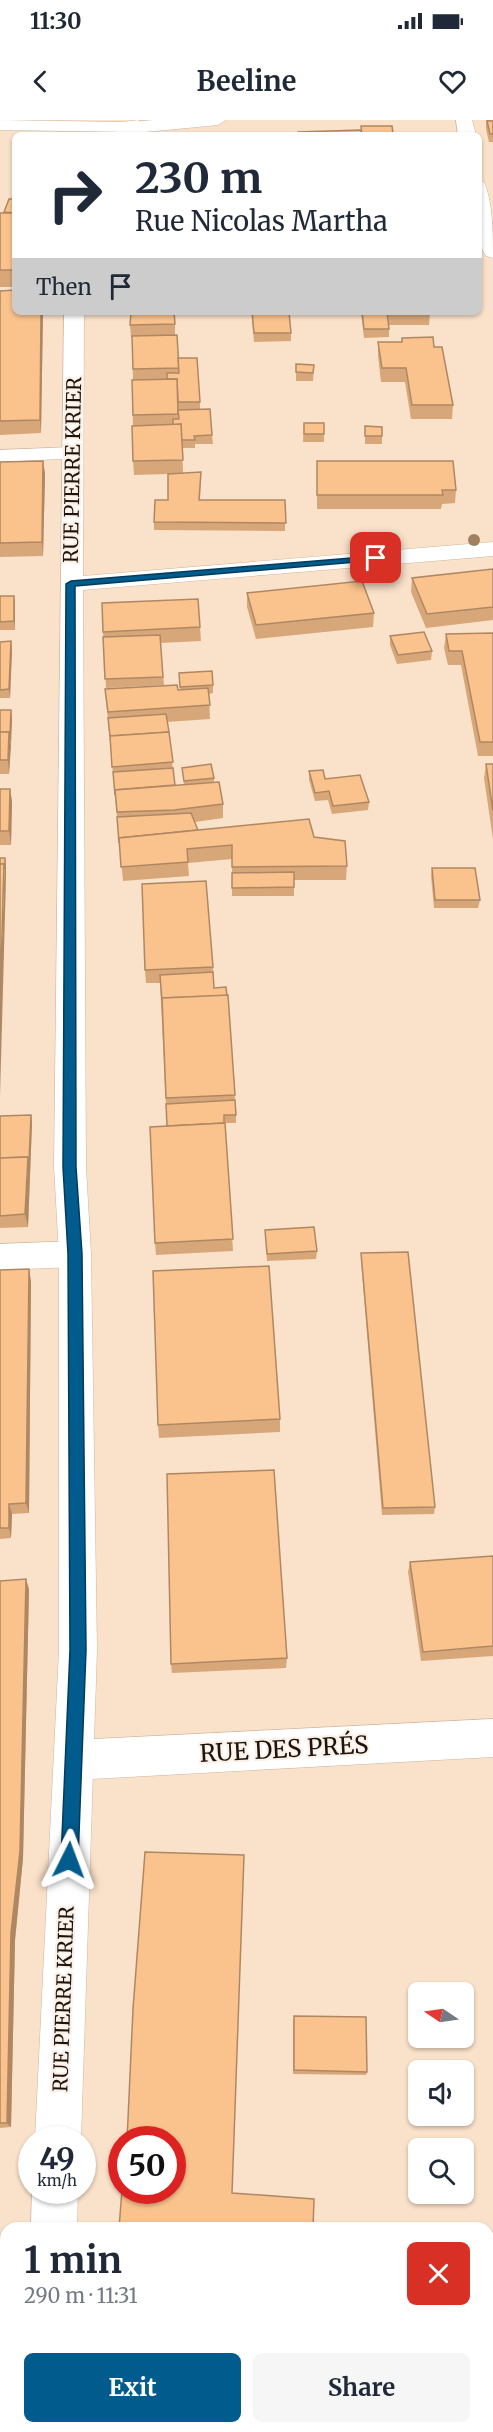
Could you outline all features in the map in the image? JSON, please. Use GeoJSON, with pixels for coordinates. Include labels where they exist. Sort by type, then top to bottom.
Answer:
{"type":"FeatureCollection","features":[{"type":"Feature","properties":{"kind":"main road"},"geometry":{"type":"LineString","coordinates":[[0,125],[127,127],[218,120]]}},
{"type":"Feature","properties":{"kind":"main road"},"geometry":{"type":"LineString","coordinates":[[482,204],[493,252]]}},
{"type":"Feature","properties":{"kind":"main road","name":"RUE PIERRE KRIER"},"geometry":{"type":"LineString","coordinates":[[59,2126],[78,1650],[75,1254],[70,1167],[74,315]]}},
{"type":"Feature","properties":{"kind":"main road"},"geometry":{"type":"LineString","coordinates":[[0,456],[72,453]]}},
{"type":"Feature","properties":{"kind":"main road"},"geometry":{"type":"LineString","coordinates":[[71,584],[493,549]]}},
{"type":"Feature","properties":{"kind":"main road"},"geometry":{"type":"LineString","coordinates":[[0,1257],[75,1254]]}},
{"type":"Feature","properties":{"kind":"main road","name":"RUE DES PRÉS"},"geometry":{"type":"LineString","coordinates":[[74,1760],[493,1738]]}},
{"type":"Feature","properties":{"kind":"main road"},"geometry":{"type":"LineString","coordinates":[[54,2222],[55,2204]]}},
{"type":"Feature","properties":{"kind":"building"},"geometry":{"type":"Polygon","coordinates":[[[487,121],[493,121],[493,134],[490,134],[487,121]]]}},
{"type":"Feature","properties":{"kind":"building"},"geometry":{"type":"Polygon","coordinates":[[[361,126],[392,126],[393,132],[362,132],[361,126]]]}},
{"type":"Feature","properties":{"kind":"building"},"geometry":{"type":"Polygon","coordinates":[[[361,130],[361,132],[298,132],[361,130]]]}},
{"type":"Feature","properties":{"kind":"building"},"geometry":{"type":"Polygon","coordinates":[[[9,199],[12,199],[12,213],[4,212],[9,199]]]}},
{"type":"Feature","properties":{"kind":"building"},"geometry":{"type":"Polygon","coordinates":[[[0,213],[12,213],[12,270],[0,270],[0,213]]]}},
{"type":"Feature","properties":{"kind":"building"},"geometry":{"type":"Polygon","coordinates":[[[12,290],[12,315],[41,315],[40,420],[0,421],[0,291],[12,290]]]}},
{"type":"Feature","properties":{"kind":"building"},"geometry":{"type":"Polygon","coordinates":[[[131,315],[174,315],[175,324],[130,325],[131,315]]]}},
{"type":"Feature","properties":{"kind":"building"},"geometry":{"type":"Polygon","coordinates":[[[252,315],[289,315],[291,333],[254,333],[252,315]]]}},
{"type":"Feature","properties":{"kind":"building"},"geometry":{"type":"Polygon","coordinates":[[[362,315],[387,315],[389,329],[364,329],[362,315]]]}},
{"type":"Feature","properties":{"kind":"building"},"geometry":{"type":"Polygon","coordinates":[[[177,335],[179,368],[133,369],[132,336],[177,335]]]}},
{"type":"Feature","properties":{"kind":"building"},"geometry":{"type":"Polygon","coordinates":[[[433,337],[434,347],[442,347],[453,405],[412,405],[406,368],[382,368],[378,342],[402,342],[402,338],[433,337]]]}},
{"type":"Feature","properties":{"kind":"building"},"geometry":{"type":"Polygon","coordinates":[[[178,358],[197,358],[200,402],[178,402],[177,379],[167,379],[167,373],[179,373],[178,358]]]}},
{"type":"Feature","properties":{"kind":"building"},"geometry":{"type":"Polygon","coordinates":[[[296,364],[314,365],[313,373],[296,372],[296,364]]]}},
{"type":"Feature","properties":{"kind":"building"},"geometry":{"type":"Polygon","coordinates":[[[177,379],[178,414],[133,415],[132,380],[177,379]]]}},
{"type":"Feature","properties":{"kind":"building"},"geometry":{"type":"Polygon","coordinates":[[[210,409],[212,435],[194,436],[195,440],[181,440],[181,424],[173,425],[173,419],[179,419],[178,410],[210,409]]]}},
{"type":"Feature","properties":{"kind":"building"},"geometry":{"type":"Polygon","coordinates":[[[304,423],[324,423],[324,434],[304,434],[304,423]]]}},
{"type":"Feature","properties":{"kind":"building"},"geometry":{"type":"Polygon","coordinates":[[[181,424],[183,460],[133,461],[132,426],[181,424]]]}},
{"type":"Feature","properties":{"kind":"building"},"geometry":{"type":"Polygon","coordinates":[[[365,426],[382,427],[382,436],[365,436],[365,426]]]}},
{"type":"Feature","properties":{"kind":"building"},"geometry":{"type":"Polygon","coordinates":[[[43,461],[42,542],[0,543],[0,462],[43,461]]]}},
{"type":"Feature","properties":{"kind":"building"},"geometry":{"type":"Polygon","coordinates":[[[317,461],[453,461],[456,490],[442,490],[443,495],[317,495],[317,461]]]}},
{"type":"Feature","properties":{"kind":"building"},"geometry":{"type":"Polygon","coordinates":[[[201,472],[199,500],[285,500],[286,523],[154,522],[155,500],[168,500],[168,474],[201,472]]]}},
{"type":"Feature","properties":{"kind":"building"},"geometry":{"type":"Polygon","coordinates":[[[493,569],[493,607],[427,614],[412,578],[493,569]]]}},
{"type":"Feature","properties":{"kind":"building"},"geometry":{"type":"Polygon","coordinates":[[[362,581],[374,613],[256,625],[247,593],[362,581]]]}},
{"type":"Feature","properties":{"kind":"building"},"geometry":{"type":"Polygon","coordinates":[[[0,596],[14,596],[14,621],[0,622],[0,596]]]}},
{"type":"Feature","properties":{"kind":"building"},"geometry":{"type":"Polygon","coordinates":[[[198,599],[200,627],[103,632],[102,603],[198,599]]]}},
{"type":"Feature","properties":{"kind":"building"},"geometry":{"type":"Polygon","coordinates":[[[424,632],[432,651],[398,655],[390,636],[424,632]]]}},
{"type":"Feature","properties":{"kind":"building"},"geometry":{"type":"Polygon","coordinates":[[[493,633],[493,742],[480,742],[462,651],[449,651],[446,634],[493,633]]]}},
{"type":"Feature","properties":{"kind":"building"},"geometry":{"type":"Polygon","coordinates":[[[160,635],[163,677],[105,679],[103,637],[160,635]]]}},
{"type":"Feature","properties":{"kind":"building"},"geometry":{"type":"Polygon","coordinates":[[[11,641],[9,689],[0,690],[0,642],[11,641]]]}},
{"type":"Feature","properties":{"kind":"building"},"geometry":{"type":"Polygon","coordinates":[[[212,671],[213,685],[180,687],[179,673],[212,671]]]}},
{"type":"Feature","properties":{"kind":"building"},"geometry":{"type":"Polygon","coordinates":[[[177,685],[178,690],[208,688],[210,705],[108,712],[105,689],[177,685]]]}},
{"type":"Feature","properties":{"kind":"building"},"geometry":{"type":"Polygon","coordinates":[[[0,710],[11,710],[10,737],[9,732],[0,732],[0,710]]]}},
{"type":"Feature","properties":{"kind":"building"},"geometry":{"type":"Polygon","coordinates":[[[166,714],[169,732],[110,736],[108,718],[166,714]]]}},
{"type":"Feature","properties":{"kind":"building"},"geometry":{"type":"Polygon","coordinates":[[[0,732],[9,732],[8,760],[0,760],[0,732]]]}},
{"type":"Feature","properties":{"kind":"building"},"geometry":{"type":"Polygon","coordinates":[[[169,732],[173,762],[112,767],[110,736],[169,732]]]}},
{"type":"Feature","properties":{"kind":"building"},"geometry":{"type":"Polygon","coordinates":[[[211,764],[214,778],[184,781],[182,768],[211,764]]]}},
{"type":"Feature","properties":{"kind":"building"},"geometry":{"type":"Polygon","coordinates":[[[486,764],[493,764],[493,811],[486,764]]]}},
{"type":"Feature","properties":{"kind":"building"},"geometry":{"type":"Polygon","coordinates":[[[173,768],[175,785],[115,790],[115,795],[113,772],[173,768]]]}},
{"type":"Feature","properties":{"kind":"building"},"geometry":{"type":"Polygon","coordinates":[[[323,770],[325,779],[360,775],[369,802],[333,806],[329,791],[315,793],[309,771],[323,770]]]}},
{"type":"Feature","properties":{"kind":"building"},"geometry":{"type":"Polygon","coordinates":[[[219,782],[223,804],[174,810],[117,812],[115,790],[219,782]]]}},
{"type":"Feature","properties":{"kind":"building"},"geometry":{"type":"Polygon","coordinates":[[[0,789],[10,789],[9,831],[0,831],[0,789]]]}},
{"type":"Feature","properties":{"kind":"building"},"geometry":{"type":"Polygon","coordinates":[[[191,813],[198,830],[119,838],[119,843],[117,817],[191,813]]]}},
{"type":"Feature","properties":{"kind":"building"},"geometry":{"type":"Polygon","coordinates":[[[309,819],[314,837],[345,841],[347,866],[232,867],[232,845],[187,849],[188,862],[121,867],[119,838],[309,819]]]}},
{"type":"Feature","properties":{"kind":"building"},"geometry":{"type":"Polygon","coordinates":[[[0,858],[5,858],[5,869],[4,864],[0,864],[0,858]]]}},
{"type":"Feature","properties":{"kind":"building"},"geometry":{"type":"Polygon","coordinates":[[[0,864],[4,864],[0,1004],[0,864]]]}},
{"type":"Feature","properties":{"kind":"building"},"geometry":{"type":"Polygon","coordinates":[[[432,868],[475,868],[480,900],[435,900],[432,868]]]}},
{"type":"Feature","properties":{"kind":"building"},"geometry":{"type":"Polygon","coordinates":[[[294,872],[294,887],[232,888],[232,873],[294,872]]]}},
{"type":"Feature","properties":{"kind":"building"},"geometry":{"type":"Polygon","coordinates":[[[206,881],[213,967],[145,970],[142,884],[206,881]]]}},
{"type":"Feature","properties":{"kind":"building"},"geometry":{"type":"Polygon","coordinates":[[[213,972],[214,988],[226,987],[227,996],[162,998],[162,1001],[160,975],[213,972]]]}},
{"type":"Feature","properties":{"kind":"building"},"geometry":{"type":"Polygon","coordinates":[[[228,995],[235,1095],[166,1098],[162,998],[228,995]]]}},
{"type":"Feature","properties":{"kind":"building"},"geometry":{"type":"Polygon","coordinates":[[[235,1100],[236,1115],[224,1115],[224,1123],[167,1126],[166,1104],[235,1100]]]}},
{"type":"Feature","properties":{"kind":"building"},"geometry":{"type":"Polygon","coordinates":[[[31,1115],[29,1162],[28,1157],[0,1158],[0,1116],[31,1115]]]}},
{"type":"Feature","properties":{"kind":"building"},"geometry":{"type":"Polygon","coordinates":[[[225,1123],[233,1239],[155,1243],[150,1127],[225,1123]]]}},
{"type":"Feature","properties":{"kind":"building"},"geometry":{"type":"Polygon","coordinates":[[[28,1157],[25,1214],[0,1216],[0,1158],[28,1157]]]}},
{"type":"Feature","properties":{"kind":"building"},"geometry":{"type":"Polygon","coordinates":[[[314,1227],[317,1251],[267,1254],[265,1230],[314,1227]]]}},
{"type":"Feature","properties":{"kind":"building"},"geometry":{"type":"Polygon","coordinates":[[[408,1252],[435,1507],[383,1508],[361,1253],[408,1252]]]}},
{"type":"Feature","properties":{"kind":"building"},"geometry":{"type":"Polygon","coordinates":[[[269,1266],[280,1419],[158,1425],[153,1271],[269,1266]]]}},
{"type":"Feature","properties":{"kind":"building"},"geometry":{"type":"Polygon","coordinates":[[[29,1269],[26,1503],[9,1504],[9,1528],[0,1528],[0,1270],[29,1269]]]}},
{"type":"Feature","properties":{"kind":"building"},"geometry":{"type":"Polygon","coordinates":[[[274,1470],[287,1658],[171,1664],[167,1474],[274,1470]]]}},
{"type":"Feature","properties":{"kind":"building"},"geometry":{"type":"Polygon","coordinates":[[[493,1556],[493,1646],[423,1652],[410,1562],[493,1556]]]}},
{"type":"Feature","properties":{"kind":"building"},"geometry":{"type":"Polygon","coordinates":[[[26,1579],[20,1851],[11,1933],[7,2123],[0,2123],[0,1581],[26,1579]]]}},
{"type":"Feature","properties":{"kind":"building"},"geometry":{"type":"Polygon","coordinates":[[[145,1852],[244,1855],[232,2193],[314,2199],[313,2222],[119,2222],[121,2204],[186,2204],[186,2126],[128,2126],[133,2009],[145,1852]]]}},
{"type":"Feature","properties":{"kind":"building"},"geometry":{"type":"Polygon","coordinates":[[[294,2016],[366,2017],[367,2072],[294,2070],[294,2016]]]}},
{"type":"Feature","properties":{"kind":"route"},"geometry":{"type":"LineString","coordinates":[[69,1860],[78,1650],[75,1254],[70,1167],[71,584],[376,558]]}}]}
